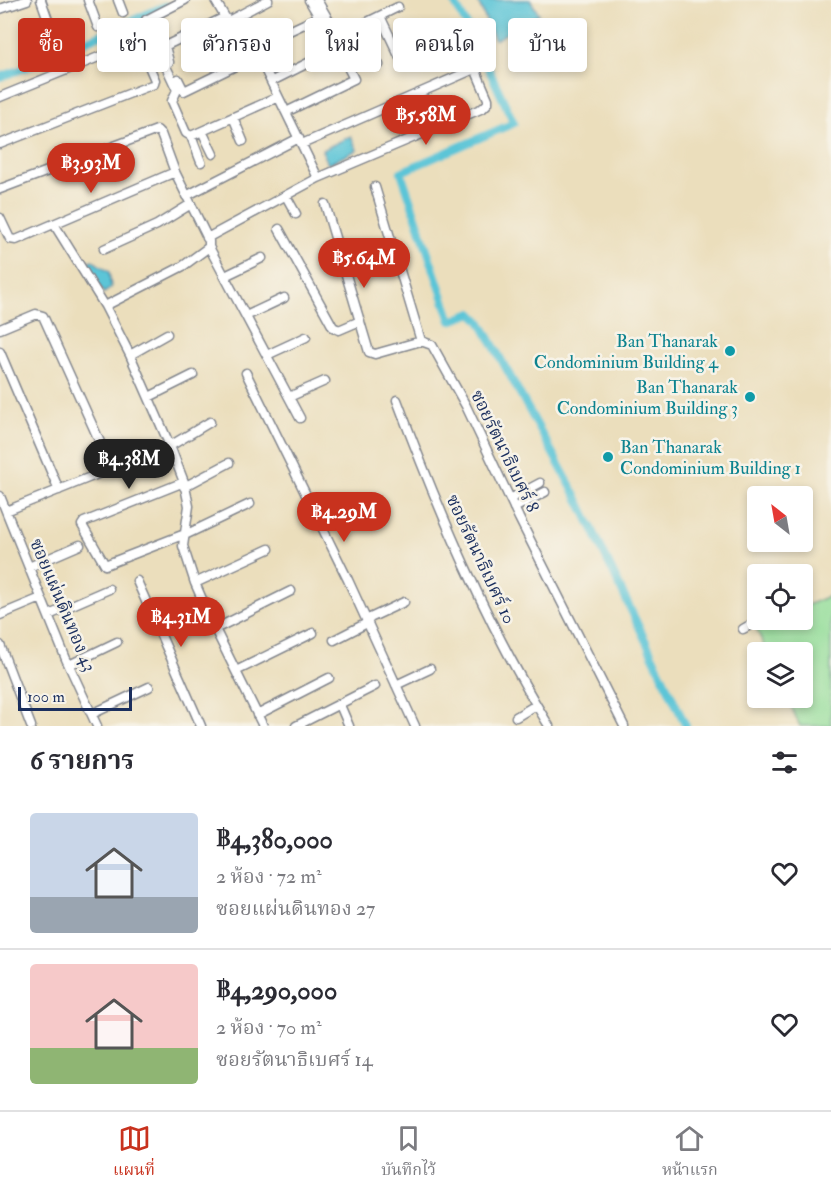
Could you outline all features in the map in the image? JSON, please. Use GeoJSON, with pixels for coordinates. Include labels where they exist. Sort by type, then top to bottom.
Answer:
{"type":"FeatureCollection","features":[{"type":"Feature","properties":{"kind":"street"},"geometry":{"type":"LineString","coordinates":[[4,5],[27,0]]}},
{"type":"Feature","properties":{"kind":"street"},"geometry":{"type":"LineString","coordinates":[[41,0],[47,18]]}},
{"type":"Feature","properties":{"kind":"street"},"geometry":{"type":"LineString","coordinates":[[88,0],[97,24]]}},
{"type":"Feature","properties":{"kind":"street"},"geometry":{"type":"LineString","coordinates":[[118,0],[123,13]]}},
{"type":"Feature","properties":{"kind":"street"},"geometry":{"type":"LineString","coordinates":[[150,18],[185,0]]}},
{"type":"Feature","properties":{"kind":"street"},"geometry":{"type":"LineString","coordinates":[[215,0],[226,18]]}},
{"type":"Feature","properties":{"kind":"street"},"geometry":{"type":"LineString","coordinates":[[229,18],[268,0]]}},
{"type":"Feature","properties":{"kind":"street"},"geometry":{"type":"LineString","coordinates":[[293,31],[319,17],[309,0]]}},
{"type":"Feature","properties":{"kind":"street"},"geometry":{"type":"LineString","coordinates":[[317,0],[327,18]]}},
{"type":"Feature","properties":{"kind":"street"},"geometry":{"type":"LineString","coordinates":[[377,18],[398,7]]}},
{"type":"Feature","properties":{"kind":"street"},"geometry":{"type":"LineString","coordinates":[[381,16],[393,43]]}},
{"type":"Feature","properties":{"kind":"street"},"geometry":{"type":"LineString","coordinates":[[181,39],[165,46],[166,55],[184,91],[218,72]]}},
{"type":"Feature","properties":{"kind":"street"},"geometry":{"type":"LineString","coordinates":[[272,81],[338,48],[354,79],[286,112]]}},
{"type":"Feature","properties":{"kind":"street"},"geometry":{"type":"LineString","coordinates":[[0,97],[97,58]]}},
{"type":"Feature","properties":{"kind":"street"},"geometry":{"type":"LineString","coordinates":[[104,249],[157,225],[189,200],[300,141],[472,70],[476,71],[488,99],[488,103],[483,108],[318,178],[208,243],[183,266],[105,306]]}},
{"type":"Feature","properties":{"kind":"street"},"geometry":{"type":"LineString","coordinates":[[0,144],[154,84],[152,72]]}},
{"type":"Feature","properties":{"kind":"street"},"geometry":{"type":"LineString","coordinates":[[169,72],[177,90],[172,101],[186,134],[191,136],[201,162]]}},
{"type":"Feature","properties":{"kind":"street"},"geometry":{"type":"LineString","coordinates":[[267,72],[318,178]]}},
{"type":"Feature","properties":{"kind":"street"},"geometry":{"type":"LineString","coordinates":[[191,136],[276,98]]}},
{"type":"Feature","properties":{"kind":"street"},"geometry":{"type":"LineString","coordinates":[[233,117],[243,141]]}},
{"type":"Feature","properties":{"kind":"street"},"geometry":{"type":"LineString","coordinates":[[0,189],[157,130],[161,134],[175,172],[208,243],[300,418]]}},
{"type":"Feature","properties":{"kind":"street"},"geometry":{"type":"LineString","coordinates":[[202,131],[213,154]]}},
{"type":"Feature","properties":{"kind":"street"},"geometry":{"type":"LineString","coordinates":[[0,218],[10,239],[16,240],[175,172]]}},
{"type":"Feature","properties":{"kind":"street","name":"ซอยรัตนาธิเบศร์ 8"},"geometry":{"type":"LineString","coordinates":[[375,187],[422,341],[432,345],[466,406],[514,508],[624,726]]}},
{"type":"Feature","properties":{"kind":"street"},"geometry":{"type":"LineString","coordinates":[[286,196],[296,213]]}},
{"type":"Feature","properties":{"kind":"street"},"geometry":{"type":"LineString","coordinates":[[325,204],[369,352],[375,354],[422,341]]}},
{"type":"Feature","properties":{"kind":"street"},"geometry":{"type":"LineString","coordinates":[[54,224],[105,306],[130,355],[170,446],[184,484],[189,506],[183,546],[195,583],[263,726]]}},
{"type":"Feature","properties":{"kind":"street"},"geometry":{"type":"LineString","coordinates":[[279,229],[333,327],[339,330],[360,321]]}},
{"type":"Feature","properties":{"kind":"street"},"geometry":{"type":"LineString","coordinates":[[225,276],[262,258]]}},
{"type":"Feature","properties":{"kind":"street"},"geometry":{"type":"LineString","coordinates":[[246,316],[284,298]]}},
{"type":"Feature","properties":{"kind":"street"},"geometry":{"type":"LineString","coordinates":[[0,329],[36,314],[43,316],[108,460],[108,470],[6,511]]}},
{"type":"Feature","properties":{"kind":"street"},"geometry":{"type":"LineString","coordinates":[[130,355],[167,334]]}},
{"type":"Feature","properties":{"kind":"street"},"geometry":{"type":"LineString","coordinates":[[267,355],[306,337]]}},
{"type":"Feature","properties":{"kind":"street"},"geometry":{"type":"LineString","coordinates":[[0,352],[58,490]]}},
{"type":"Feature","properties":{"kind":"street"},"geometry":{"type":"LineString","coordinates":[[246,373],[415,726]]}},
{"type":"Feature","properties":{"kind":"street"},"geometry":{"type":"LineString","coordinates":[[148,397],[194,375]]}},
{"type":"Feature","properties":{"kind":"street"},"geometry":{"type":"LineString","coordinates":[[289,397],[325,381]]}},
{"type":"Feature","properties":{"kind":"street","name":"ซอยรัตนาธิเบศร์ 10"},"geometry":{"type":"LineString","coordinates":[[397,400],[433,495],[501,642],[549,726]]}},
{"type":"Feature","properties":{"kind":"street"},"geometry":{"type":"LineString","coordinates":[[170,446],[210,422]]}},
{"type":"Feature","properties":{"kind":"street"},"geometry":{"type":"LineString","coordinates":[[229,463],[184,484],[84,522],[82,525],[105,565],[185,534],[250,504]]}},
{"type":"Feature","properties":{"kind":"street"},"geometry":{"type":"LineString","coordinates":[[510,499],[540,483]]}},
{"type":"Feature","properties":{"kind":"street"},"geometry":{"type":"LineString","coordinates":[[514,508],[545,492]]}},
{"type":"Feature","properties":{"kind":"street","name":"ซอยแผ่นดินทอง 43"},"geometry":{"type":"LineString","coordinates":[[0,496],[69,665],[97,726]]}},
{"type":"Feature","properties":{"kind":"street"},"geometry":{"type":"LineString","coordinates":[[28,567],[80,545]]}},
{"type":"Feature","properties":{"kind":"street"},"geometry":{"type":"LineString","coordinates":[[195,583],[268,549]]}},
{"type":"Feature","properties":{"kind":"street"},"geometry":{"type":"LineString","coordinates":[[137,581],[201,726]]}},
{"type":"Feature","properties":{"kind":"street"},"geometry":{"type":"LineString","coordinates":[[49,615],[109,589]]}},
{"type":"Feature","properties":{"kind":"street"},"geometry":{"type":"LineString","coordinates":[[215,629],[291,591]]}},
{"type":"Feature","properties":{"kind":"street"},"geometry":{"type":"LineString","coordinates":[[0,615],[41,598]]}},
{"type":"Feature","properties":{"kind":"street"},"geometry":{"type":"LineString","coordinates":[[334,640],[367,623],[370,618],[404,602]]}},
{"type":"Feature","properties":{"kind":"street"},"geometry":{"type":"LineString","coordinates":[[236,671],[314,633]]}},
{"type":"Feature","properties":{"kind":"street"},"geometry":{"type":"LineString","coordinates":[[69,665],[117,642]]}},
{"type":"Feature","properties":{"kind":"street"},"geometry":{"type":"LineString","coordinates":[[0,645],[31,726]]}},
{"type":"Feature","properties":{"kind":"street"},"geometry":{"type":"LineString","coordinates":[[396,685],[429,669]]}},
{"type":"Feature","properties":{"kind":"street"},"geometry":{"type":"LineString","coordinates":[[257,715],[329,678]]}},
{"type":"Feature","properties":{"kind":"street"},"geometry":{"type":"LineString","coordinates":[[301,725],[375,686]]}},
{"type":"Feature","properties":{"kind":"street"},"geometry":{"type":"LineString","coordinates":[[92,714],[149,687]]}},
{"type":"Feature","properties":{"kind":"street"},"geometry":{"type":"LineString","coordinates":[[340,705],[349,726]]}},
{"type":"Feature","properties":{"kind":"street"},"geometry":{"type":"LineString","coordinates":[[516,717],[536,705]]}},
{"type":"Feature","properties":{"kind":"green space"},"geometry":{"type":"Polygon","coordinates":[[[831,595],[831,726],[800,726],[792,708],[813,708],[813,642],[762,642],[757,630],[813,630],[813,603],[831,595]]]}},
{"type":"Feature","properties":{"kind":"water"},"geometry":{"type":"Polygon","coordinates":[[[477,0],[530,0],[539,14],[532,18],[508,18],[508,32],[496,39],[496,18],[485,18],[477,0]]]}},
{"type":"Feature","properties":{"kind":"water"},"geometry":{"type":"Polygon","coordinates":[[[351,136],[357,150],[328,164],[322,150],[351,136]]]}},
{"type":"Feature","properties":{"kind":"water"},"geometry":{"type":"Polygon","coordinates":[[[92,260],[109,272],[111,288],[104,293],[85,264],[92,260]]]}},
{"type":"Feature","properties":{"kind":"waterway"},"geometry":{"type":"LineString","coordinates":[[453,0],[475,40],[514,123],[401,172],[451,321],[472,313],[480,321],[580,503],[686,726]]}},
{"type":"Feature","properties":{"kind":"waterway"},"geometry":{"type":"LineString","coordinates":[[0,77],[28,67],[165,6]]}},
{"type":"Feature","properties":{"kind":"place","name":"Ban Thanarak Condominium Building 4"},"geometry":{"type":"Point","coordinates":[730,351]}},
{"type":"Feature","properties":{"kind":"place","name":"Ban Thanarak Condominium Building 3"},"geometry":{"type":"Point","coordinates":[750,397]}},
{"type":"Feature","properties":{"kind":"place","name":"Ban Thanarak Condominium Building 1"},"geometry":{"type":"Point","coordinates":[608,457]}}]}
